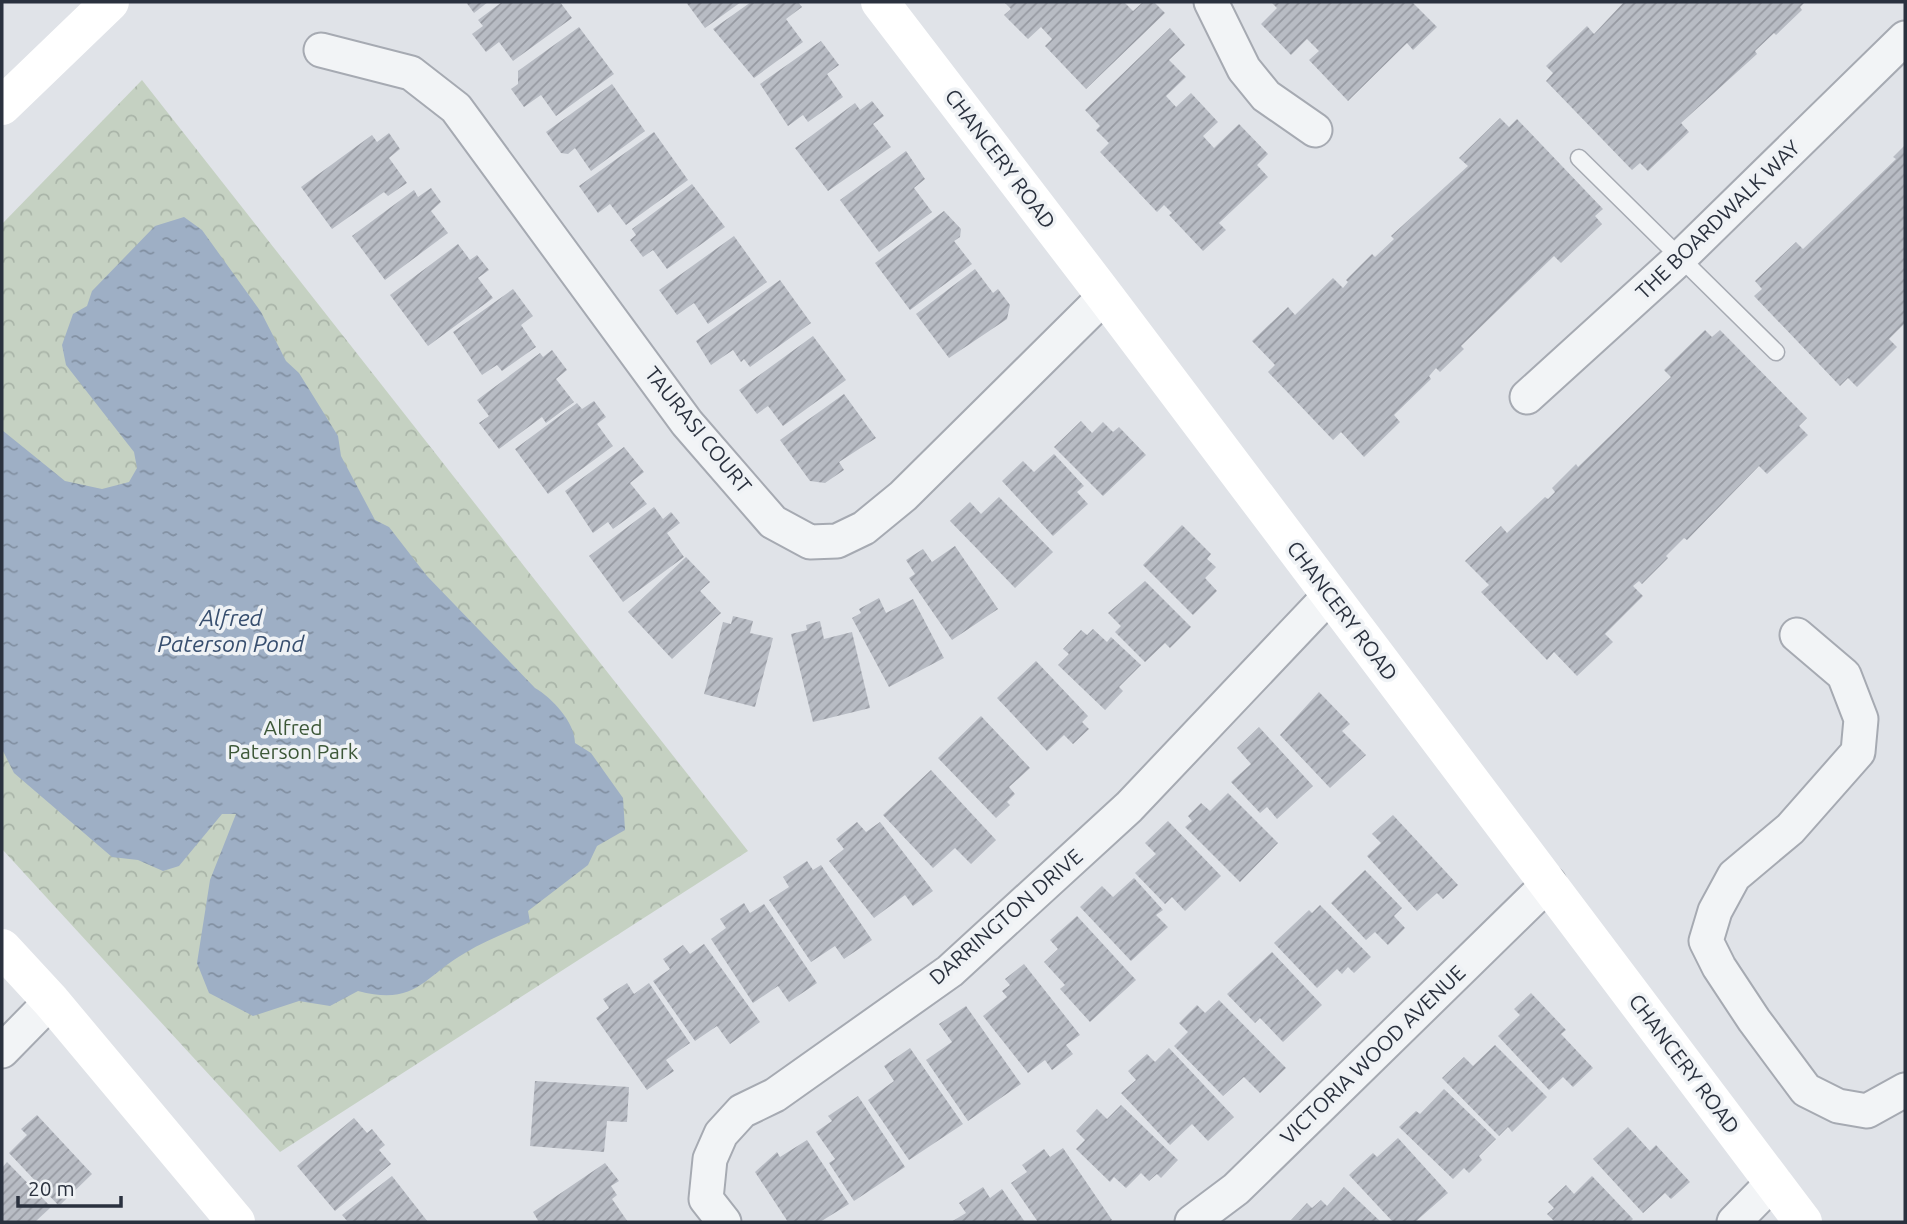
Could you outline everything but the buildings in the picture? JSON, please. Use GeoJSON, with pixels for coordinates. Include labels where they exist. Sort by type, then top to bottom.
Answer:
{"type":"FeatureCollection","features":[{"type":"Feature","properties":{"kind":"street"},"geometry":{"type":"LineString","coordinates":[[2,106],[110,2]]}},
{"type":"Feature","properties":{"kind":"street","name":"CHANCERY ROAD"},"geometry":{"type":"LineString","coordinates":[[880,2],[1803,1222]]}},
{"type":"Feature","properties":{"kind":"street"},"geometry":{"type":"LineString","coordinates":[[1211,2],[1244,69],[1266,96],[1315,130]]}},
{"type":"Feature","properties":{"kind":"street","name":"THE BOARDWALK WAY"},"geometry":{"type":"LineString","coordinates":[[1527,397],[1681,258],[1905,38]]}},
{"type":"Feature","properties":{"kind":"street","name":"TAURASI COURT"},"geometry":{"type":"LineString","coordinates":[[321,50],[411,73],[456,108],[687,423],[773,522],[810,542],[837,541],[855,533],[903,496],[1105,296]]}},
{"type":"Feature","properties":{"kind":"street","name":"DARRINGTON DRIVE"},"geometry":{"type":"LineString","coordinates":[[724,1222],[706,1199],[709,1159],[721,1134],[742,1111],[775,1095],[950,971],[1129,807],[1330,595]]}},
{"type":"Feature","properties":{"kind":"street"},"geometry":{"type":"LineString","coordinates":[[1797,635],[1844,676],[1861,719],[1858,752],[1790,830],[1734,876],[1715,911],[1706,941],[1719,967],[1754,1020],[1806,1090],[1838,1106],[1867,1111],[1905,1090]]}},
{"type":"Feature","properties":{"kind":"street","name":"VICTORIA WOOD AVENUE"},"geometry":{"type":"LineString","coordinates":[[1192,1222],[1236,1189],[1549,883]]}},
{"type":"Feature","properties":{"kind":"street"},"geometry":{"type":"LineString","coordinates":[[2,948],[51,1001],[236,1222]]}},
{"type":"Feature","properties":{"kind":"street"},"geometry":{"type":"LineString","coordinates":[[2,1051],[51,1001]]}},
{"type":"Feature","properties":{"kind":"street"},"geometry":{"type":"LineString","coordinates":[[1734,1222],[1773,1182]]}},
{"type":"Feature","properties":{"kind":"lane"},"geometry":{"type":"LineString","coordinates":[[1579,158],[1776,352]]}},
{"type":"Feature","properties":{"kind":"green space","name":"Alfred Paterson Pond"},"geometry":{"type":"Polygon","coordinates":[[[142,80],[748,851],[280,1152],[2,849],[2,224],[142,80]]]}},
{"type":"Feature","properties":{"kind":"water","name":"Alfred Paterson Pond"},"geometry":{"type":"Polygon","coordinates":[[[184,217],[202,230],[261,312],[286,361],[299,373],[338,436],[341,456],[375,520],[389,527],[427,576],[535,688],[555,704],[567,719],[575,743],[591,753],[623,798],[625,830],[597,846],[588,865],[528,911],[530,922],[473,949],[406,992],[377,995],[358,991],[330,1006],[299,1001],[253,1016],[209,993],[197,963],[210,880],[236,814],[222,814],[179,866],[163,871],[138,860],[112,857],[14,773],[2,749],[2,430],[65,481],[102,489],[129,482],[137,468],[134,452],[66,365],[62,345],[73,314],[87,306],[92,291],[155,226],[184,217]]]}},
{"type":"Feature","properties":{"kind":"park label","name":"Alfred Paterson Park"},"geometry":{"type":"Point","coordinates":[293,740]}}]}
